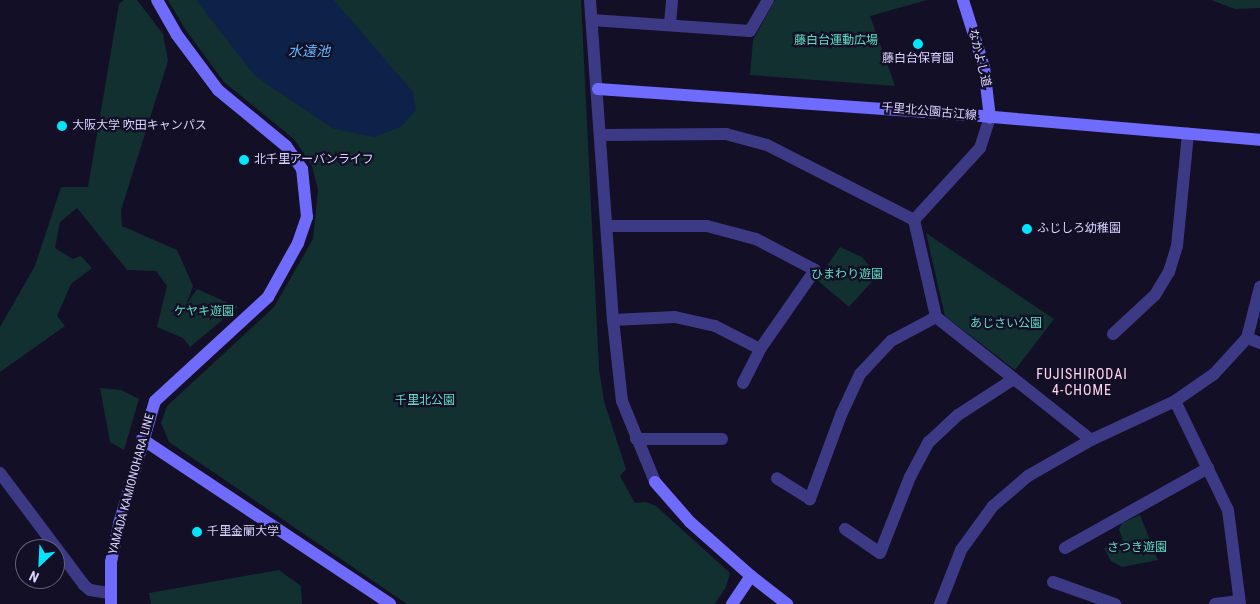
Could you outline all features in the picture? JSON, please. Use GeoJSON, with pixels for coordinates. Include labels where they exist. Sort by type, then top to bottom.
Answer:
{"type":"FeatureCollection","features":[{"type":"Feature","properties":{"kind":"street","name":"YAMADA KAMIONOHARA LINE"},"geometry":{"type":"LineString","coordinates":[[110,598],[119,524],[142,439],[155,401],[166,388],[268,297],[298,244],[307,217],[302,170],[286,146],[218,90],[177,35],[157,0]]}},
{"type":"Feature","properties":{"kind":"street"},"geometry":{"type":"LineString","coordinates":[[590,0],[598,89],[613,320],[622,401],[655,482],[690,522],[751,576],[787,604]]}},
{"type":"Feature","properties":{"kind":"street"},"geometry":{"type":"LineString","coordinates":[[670,24],[672,0]]}},
{"type":"Feature","properties":{"kind":"street"},"geometry":{"type":"LineString","coordinates":[[592,20],[750,31],[768,0]]}},
{"type":"Feature","properties":{"kind":"street","name":"なかよし道"},"geometry":{"type":"LineString","coordinates":[[963,0],[984,67],[990,118]]}},
{"type":"Feature","properties":{"kind":"street","name":"千里北公園古江線"},"geometry":{"type":"LineString","coordinates":[[598,89],[1260,140]]}},
{"type":"Feature","properties":{"kind":"street"},"geometry":{"type":"LineString","coordinates":[[914,220],[980,148],[990,118]]}},
{"type":"Feature","properties":{"kind":"street"},"geometry":{"type":"LineString","coordinates":[[601,135],[726,134],[767,145],[914,220]]}},
{"type":"Feature","properties":{"kind":"street"},"geometry":{"type":"LineString","coordinates":[[1113,334],[1155,295],[1169,272],[1177,246],[1188,134]]}},
{"type":"Feature","properties":{"kind":"street"},"geometry":{"type":"LineString","coordinates":[[914,220],[936,317],[1012,380],[1091,440]]}},
{"type":"Feature","properties":{"kind":"street"},"geometry":{"type":"LineString","coordinates":[[607,226],[707,226],[756,239],[815,270],[760,349],[743,383]]}},
{"type":"Feature","properties":{"kind":"street"},"geometry":{"type":"LineString","coordinates":[[940,604],[962,550],[993,506],[1028,476],[1091,440],[1175,401],[1214,374],[1247,338],[1260,287]]}},
{"type":"Feature","properties":{"kind":"street"},"geometry":{"type":"LineString","coordinates":[[777,478],[810,499],[841,415],[860,374],[892,341],[936,317]]}},
{"type":"Feature","properties":{"kind":"street"},"geometry":{"type":"LineString","coordinates":[[613,320],[675,318],[715,326],[760,349]]}},
{"type":"Feature","properties":{"kind":"street"},"geometry":{"type":"LineString","coordinates":[[1247,338],[1260,344]]}},
{"type":"Feature","properties":{"kind":"street"},"geometry":{"type":"LineString","coordinates":[[845,529],[880,553],[910,477],[929,442],[958,415],[1012,380]]}},
{"type":"Feature","properties":{"kind":"street"},"geometry":{"type":"LineString","coordinates":[[1175,401],[1228,510],[1240,602],[1214,604]]}},
{"type":"Feature","properties":{"kind":"street"},"geometry":{"type":"LineString","coordinates":[[142,439],[390,604]]}},
{"type":"Feature","properties":{"kind":"street"},"geometry":{"type":"LineString","coordinates":[[636,439],[722,439]]}},
{"type":"Feature","properties":{"kind":"street"},"geometry":{"type":"LineString","coordinates":[[1065,548],[1190,481],[1208,468]]}},
{"type":"Feature","properties":{"kind":"street"},"geometry":{"type":"LineString","coordinates":[[0,474],[84,585],[90,590],[110,598]]}},
{"type":"Feature","properties":{"kind":"street"},"geometry":{"type":"LineString","coordinates":[[732,604],[751,576]]}},
{"type":"Feature","properties":{"kind":"street"},"geometry":{"type":"LineString","coordinates":[[1053,582],[1114,604]]}},
{"type":"Feature","properties":{"kind":"green space","name":"ケヤキ遊園"},"geometry":{"type":"Polygon","coordinates":[[[124,0],[137,0],[163,34],[168,61],[121,210],[122,226],[177,250],[193,286],[186,305],[197,289],[238,307],[190,347],[183,338],[157,327],[167,286],[156,271],[127,270],[77,208],[60,222],[55,248],[73,259],[81,256],[92,268],[71,284],[57,316],[65,326],[0,372],[0,327],[35,266],[61,187],[88,187],[119,4],[124,0]]]}},
{"type":"Feature","properties":{"kind":"green space","name":"千里北公園"},"geometry":{"type":"Polygon","coordinates":[[[168,0],[581,0],[599,369],[604,401],[626,469],[620,476],[635,503],[646,502],[656,506],[730,573],[726,587],[715,604],[407,604],[169,442],[161,423],[167,406],[274,307],[313,239],[318,190],[312,166],[294,139],[224,82],[185,29],[168,0]]]}},
{"type":"Feature","properties":{"kind":"green space","name":"藤白台運動広場"},"geometry":{"type":"Polygon","coordinates":[[[775,0],[927,0],[870,16],[895,86],[750,75],[753,40],[775,0]]]}},
{"type":"Feature","properties":{"kind":"green space"},"geometry":{"type":"Polygon","coordinates":[[[1211,0],[1260,0],[1260,8],[1235,9],[1211,0]]]}},
{"type":"Feature","properties":{"kind":"green space","name":"あじさい公園"},"geometry":{"type":"Polygon","coordinates":[[[926,233],[1054,319],[1015,370],[945,316],[926,233]]]}},
{"type":"Feature","properties":{"kind":"green space","name":"ひまわり遊園"},"geometry":{"type":"Polygon","coordinates":[[[840,247],[862,257],[877,276],[849,307],[817,280],[840,247]]]}},
{"type":"Feature","properties":{"kind":"green space"},"geometry":{"type":"Polygon","coordinates":[[[100,388],[121,390],[139,399],[124,450],[110,442],[100,388]]]}},
{"type":"Feature","properties":{"kind":"green space","name":"さつき遊園"},"geometry":{"type":"Polygon","coordinates":[[[1140,515],[1158,560],[1122,567],[1111,561],[1104,548],[1123,541],[1119,529],[1122,523],[1140,515]]]}},
{"type":"Feature","properties":{"kind":"green space"},"geometry":{"type":"Polygon","coordinates":[[[279,570],[301,586],[302,604],[151,604],[149,593],[279,570]]]}},
{"type":"Feature","properties":{"kind":"water","name":"水遠池"},"geometry":{"type":"Polygon","coordinates":[[[196,0],[334,0],[413,92],[416,110],[402,126],[374,137],[334,129],[255,76],[196,0]]]}},
{"type":"Feature","properties":{"kind":"place","name":"藤白台保育園"},"geometry":{"type":"Point","coordinates":[918,44]}},
{"type":"Feature","properties":{"kind":"place","name":"大阪大学 吹田キャンパス"},"geometry":{"type":"Point","coordinates":[62,126]}},
{"type":"Feature","properties":{"kind":"place","name":"北千里アーバンライフ"},"geometry":{"type":"Point","coordinates":[244,160]}},
{"type":"Feature","properties":{"kind":"place","name":"ふじしろ幼稚園"},"geometry":{"type":"Point","coordinates":[1027,229]}},
{"type":"Feature","properties":{"kind":"place","name":"千里金蘭大学"},"geometry":{"type":"Point","coordinates":[197,532]}},
{"type":"Feature","properties":{"kind":"district","name":"FUJISHIRODAI 4-CHOME"},"geometry":{"type":"Point","coordinates":[1082,382]}}]}
